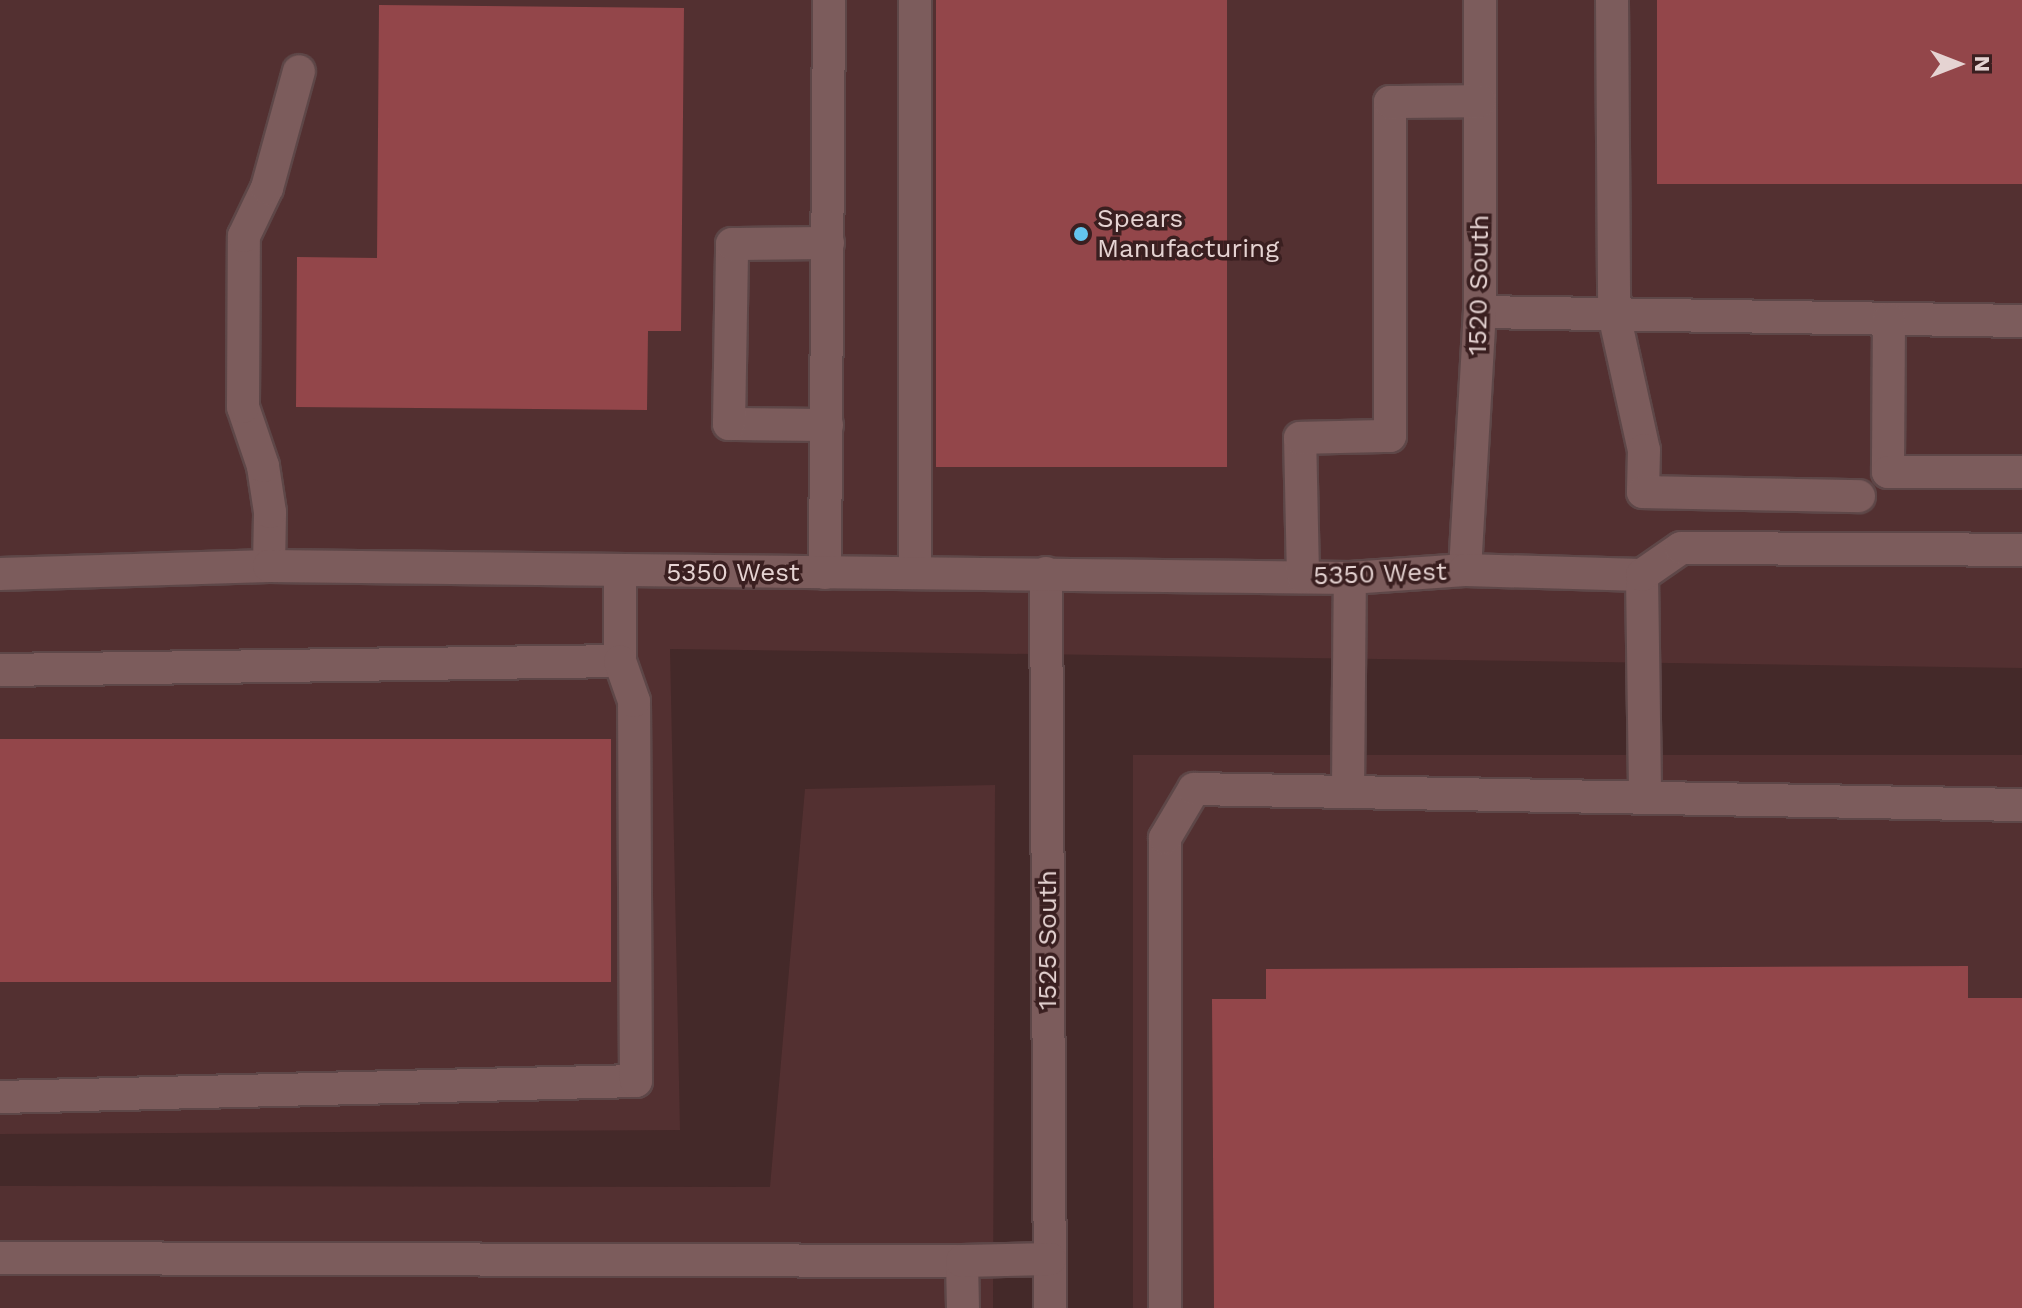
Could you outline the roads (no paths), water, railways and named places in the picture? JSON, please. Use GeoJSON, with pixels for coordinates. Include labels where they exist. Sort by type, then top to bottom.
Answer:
{"type":"FeatureCollection","features":[{"type":"Feature","properties":{"kind":"street"},"geometry":{"type":"LineString","coordinates":[[825,573],[829,0]]}},
{"type":"Feature","properties":{"kind":"street"},"geometry":{"type":"LineString","coordinates":[[915,0],[915,573]]}},
{"type":"Feature","properties":{"kind":"street","name":"1520 South"},"geometry":{"type":"LineString","coordinates":[[1465,570],[1480,312],[1480,0]]}},
{"type":"Feature","properties":{"kind":"street"},"geometry":{"type":"LineString","coordinates":[[1612,0],[1614,314],[1644,450],[1643,492],[1859,496]]}},
{"type":"Feature","properties":{"kind":"street"},"geometry":{"type":"LineString","coordinates":[[269,566],[270,512],[263,466],[243,407],[244,236],[267,188],[299,71]]}},
{"type":"Feature","properties":{"kind":"street"},"geometry":{"type":"LineString","coordinates":[[1303,577],[1300,438],[1390,436],[1390,102],[1480,101]]}},
{"type":"Feature","properties":{"kind":"street"},"geometry":{"type":"LineString","coordinates":[[827,425],[729,424],[732,244],[828,243]]}},
{"type":"Feature","properties":{"kind":"street"},"geometry":{"type":"LineString","coordinates":[[1480,312],[2022,321]]}},
{"type":"Feature","properties":{"kind":"street"},"geometry":{"type":"LineString","coordinates":[[1889,319],[1888,472],[2022,472]]}},
{"type":"Feature","properties":{"kind":"street"},"geometry":{"type":"LineString","coordinates":[[1645,798],[1642,575],[1681,548],[2022,550]]}},
{"type":"Feature","properties":{"kind":"street","name":"5350 West"},"geometry":{"type":"LineString","coordinates":[[0,574],[269,566],[620,573],[1046,573],[1350,578],[1465,570],[1642,575]]}},
{"type":"Feature","properties":{"kind":"street"},"geometry":{"type":"LineString","coordinates":[[0,1097],[636,1081],[634,701],[620,661],[620,573]]}},
{"type":"Feature","properties":{"kind":"street","name":"1525 South"},"geometry":{"type":"LineString","coordinates":[[1046,573],[1050,1308]]}},
{"type":"Feature","properties":{"kind":"street"},"geometry":{"type":"LineString","coordinates":[[1348,792],[1350,578]]}},
{"type":"Feature","properties":{"kind":"street"},"geometry":{"type":"LineString","coordinates":[[0,670],[620,661]]}},
{"type":"Feature","properties":{"kind":"street"},"geometry":{"type":"LineString","coordinates":[[1165,1308],[1165,838],[1194,789],[2022,805]]}},
{"type":"Feature","properties":{"kind":"street"},"geometry":{"type":"LineString","coordinates":[[0,1258],[1050,1259]]}},
{"type":"Feature","properties":{"kind":"street"},"geometry":{"type":"LineString","coordinates":[[962,1261],[963,1308]]}},
{"type":"Feature","properties":{"kind":"place","name":"Spears Manufacturing"},"geometry":{"type":"Point","coordinates":[1081,234]}}]}
